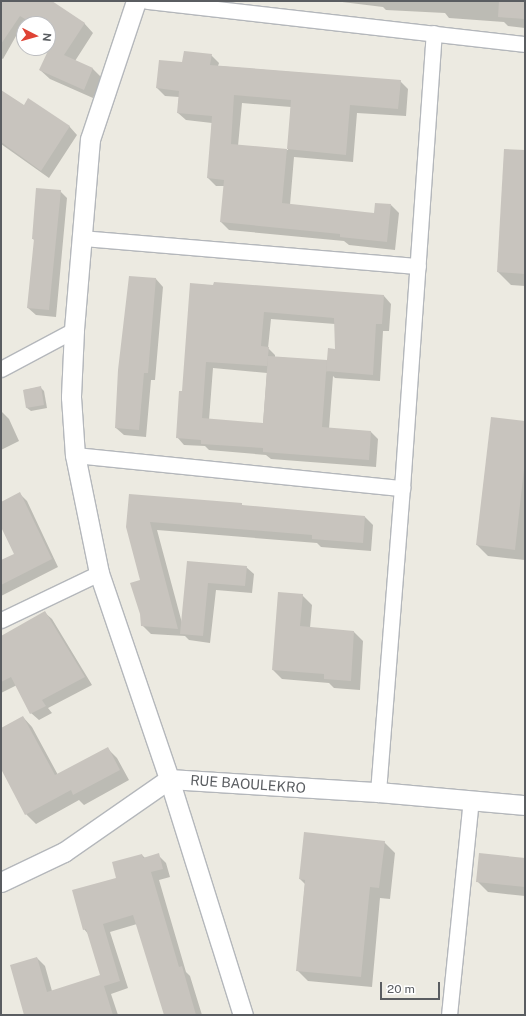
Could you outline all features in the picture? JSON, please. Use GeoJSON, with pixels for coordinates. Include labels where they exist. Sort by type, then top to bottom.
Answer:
{"type":"FeatureCollection","features":[{"type":"Feature","properties":{"kind":"street"},"geometry":{"type":"LineString","coordinates":[[136,1],[90,139],[74,330],[71,397],[75,456],[99,573],[169,779],[243,1015]]}},
{"type":"Feature","properties":{"kind":"street"},"geometry":{"type":"LineString","coordinates":[[147,1],[525,44]]}},
{"type":"Feature","properties":{"kind":"street"},"geometry":{"type":"LineString","coordinates":[[378,792],[402,488],[434,34]]}},
{"type":"Feature","properties":{"kind":"street"},"geometry":{"type":"LineString","coordinates":[[82,238],[418,266]]}},
{"type":"Feature","properties":{"kind":"street"},"geometry":{"type":"LineString","coordinates":[[1,370],[74,330]]}},
{"type":"Feature","properties":{"kind":"street"},"geometry":{"type":"LineString","coordinates":[[75,456],[402,488]]}},
{"type":"Feature","properties":{"kind":"street"},"geometry":{"type":"LineString","coordinates":[[1,620],[99,573]]}},
{"type":"Feature","properties":{"kind":"street","name":"RUE BAOULEKRO"},"geometry":{"type":"LineString","coordinates":[[1,882],[64,852],[169,779],[378,792],[525,805]]}},
{"type":"Feature","properties":{"kind":"street"},"geometry":{"type":"LineString","coordinates":[[449,1015],[471,800]]}},
{"type":"Feature","properties":{"kind":"building"},"geometry":{"type":"Polygon","coordinates":[[[1,1],[52,1],[85,23],[64,55],[93,68],[84,90],[39,70],[46,56],[56,56],[56,16],[16,16],[16,22],[1,44],[1,1]]]}},
{"type":"Feature","properties":{"kind":"building"},"geometry":{"type":"Polygon","coordinates":[[[499,1],[525,1],[525,19],[498,17],[499,1]]]}},
{"type":"Feature","properties":{"kind":"building"},"geometry":{"type":"Polygon","coordinates":[[[184,51],[212,54],[210,65],[401,80],[398,109],[350,105],[346,155],[287,149],[282,203],[374,213],[375,203],[391,204],[387,242],[340,237],[340,234],[220,222],[224,180],[207,178],[212,116],[177,113],[179,91],[156,88],[159,60],[182,62],[184,51]],[[234,95],[231,144],[287,149],[291,100],[234,95]]]}},
{"type":"Feature","properties":{"kind":"building"},"geometry":{"type":"Polygon","coordinates":[[[1,90],[24,105],[28,98],[70,126],[41,171],[1,142],[1,90]]]}},
{"type":"Feature","properties":{"kind":"building"},"geometry":{"type":"Polygon","coordinates":[[[504,149],[525,150],[525,274],[497,272],[504,149]]]}},
{"type":"Feature","properties":{"kind":"building"},"geometry":{"type":"Polygon","coordinates":[[[36,188],[61,190],[49,310],[27,308],[34,239],[32,239],[36,188]]]}},
{"type":"Feature","properties":{"kind":"building"},"geometry":{"type":"Polygon","coordinates":[[[129,276],[156,278],[148,373],[144,373],[139,430],[115,428],[118,370],[129,276]]]}},
{"type":"Feature","properties":{"kind":"building"},"geometry":{"type":"Polygon","coordinates":[[[214,282],[384,295],[382,324],[376,324],[373,375],[326,371],[322,427],[371,431],[369,460],[263,452],[263,448],[201,444],[201,440],[176,438],[179,391],[182,391],[190,283],[213,285],[214,282]],[[264,312],[261,346],[269,347],[268,356],[327,360],[328,348],[335,349],[334,318],[264,312]],[[268,356],[267,366],[206,362],[202,418],[263,423],[268,356]]]}},
{"type":"Feature","properties":{"kind":"building"},"geometry":{"type":"Polygon","coordinates":[[[41,386],[44,405],[26,408],[23,390],[41,386]]]}},
{"type":"Feature","properties":{"kind":"building"},"geometry":{"type":"Polygon","coordinates":[[[491,417],[525,421],[525,460],[515,550],[476,545],[491,417]]]}},
{"type":"Feature","properties":{"kind":"building"},"geometry":{"type":"Polygon","coordinates":[[[20,492],[52,559],[1,585],[1,560],[14,554],[1,527],[1,502],[20,492]]]}},
{"type":"Feature","properties":{"kind":"building"},"geometry":{"type":"Polygon","coordinates":[[[129,494],[242,503],[242,505],[365,516],[363,543],[312,539],[312,535],[150,522],[178,629],[141,626],[140,614],[130,583],[140,580],[126,527],[129,494]]]}},
{"type":"Feature","properties":{"kind":"building"},"geometry":{"type":"Polygon","coordinates":[[[187,561],[247,566],[245,586],[208,583],[203,636],[180,634],[187,561]]]}},
{"type":"Feature","properties":{"kind":"building"},"geometry":{"type":"Polygon","coordinates":[[[278,592],[303,594],[300,626],[354,631],[351,681],[324,679],[324,674],[272,670],[278,592]]]}},
{"type":"Feature","properties":{"kind":"building"},"geometry":{"type":"Polygon","coordinates":[[[45,611],[85,677],[42,700],[46,706],[30,714],[11,677],[1,682],[1,636],[45,611]]]}},
{"type":"Feature","properties":{"kind":"building"},"geometry":{"type":"Polygon","coordinates":[[[23,716],[55,775],[108,747],[120,770],[73,795],[71,790],[25,815],[1,769],[1,728],[23,716]]]}},
{"type":"Feature","properties":{"kind":"building"},"geometry":{"type":"Polygon","coordinates":[[[304,832],[385,841],[379,888],[370,887],[361,977],[296,971],[305,880],[299,879],[304,832]]]}},
{"type":"Feature","properties":{"kind":"building"},"geometry":{"type":"Polygon","coordinates":[[[159,853],[163,869],[151,872],[179,967],[182,966],[196,1015],[164,1015],[133,915],[103,924],[120,981],[104,986],[113,1015],[24,1015],[10,965],[37,957],[47,992],[100,975],[86,929],[83,930],[72,890],[116,878],[112,862],[142,854],[143,858],[159,853]]]}},
{"type":"Feature","properties":{"kind":"building"},"geometry":{"type":"Polygon","coordinates":[[[479,853],[525,858],[525,887],[476,882],[479,853]]]}}]}
